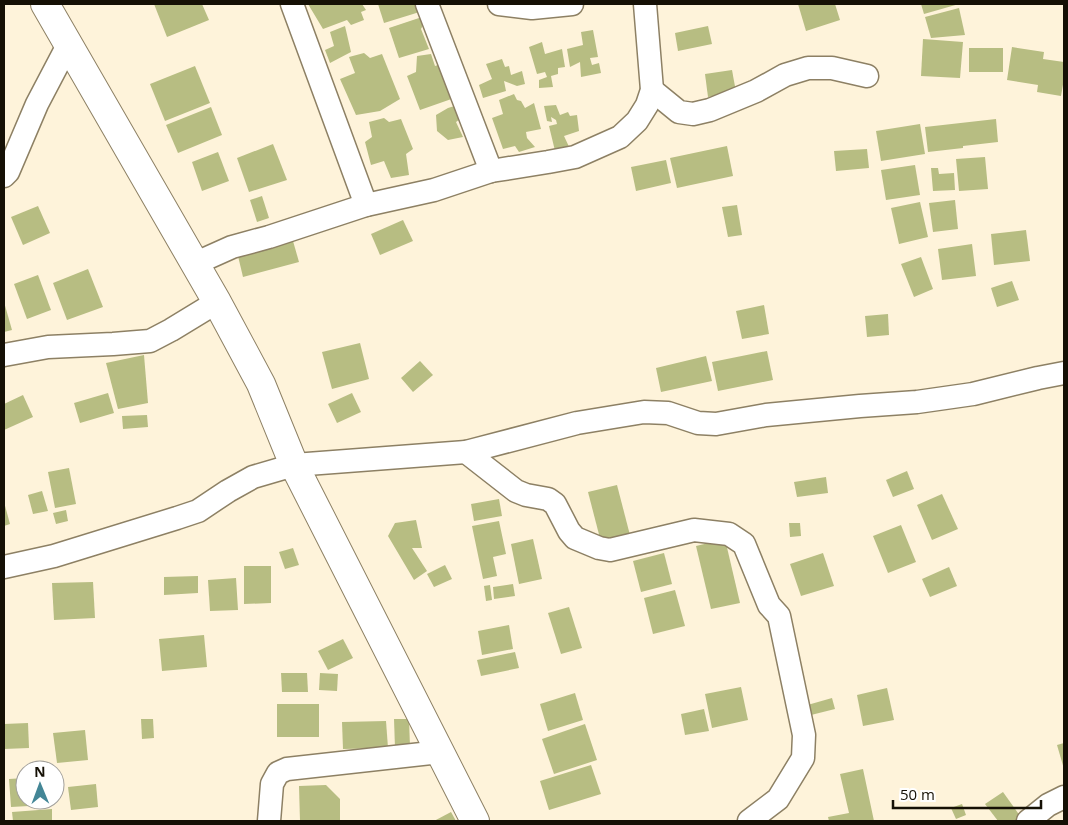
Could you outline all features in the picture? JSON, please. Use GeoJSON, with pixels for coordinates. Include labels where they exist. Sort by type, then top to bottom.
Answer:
{"type":"FeatureCollection","features":[{"type":"Feature","properties":{"kind":"street"},"geometry":{"type":"LineString","coordinates":[[45,4],[217,302],[262,384],[294,465],[475,821]]}},
{"type":"Feature","properties":{"kind":"street"},"geometry":{"type":"LineString","coordinates":[[292,4],[366,205]]}},
{"type":"Feature","properties":{"kind":"street"},"geometry":{"type":"LineString","coordinates":[[427,4],[492,171]]}},
{"type":"Feature","properties":{"kind":"street"},"geometry":{"type":"LineString","coordinates":[[499,4],[532,6],[572,4]]}},
{"type":"Feature","properties":{"kind":"street"},"geometry":{"type":"LineString","coordinates":[[194,264],[232,247],[270,237],[366,205],[434,190],[492,171],[575,157],[620,137],[637,121],[647,105],[652,90],[644,4]]}},
{"type":"Feature","properties":{"kind":"street"},"geometry":{"type":"LineString","coordinates":[[4,176],[8,172],[37,104],[69,44]]}},
{"type":"Feature","properties":{"kind":"street"},"geometry":{"type":"LineString","coordinates":[[652,90],[679,112],[693,114],[710,110],[756,91],[785,75],[808,68],[832,68],[866,76]]}},
{"type":"Feature","properties":{"kind":"street"},"geometry":{"type":"LineString","coordinates":[[4,355],[48,347],[150,341],[217,302]]}},
{"type":"Feature","properties":{"kind":"street"},"geometry":{"type":"LineString","coordinates":[[4,567],[54,556],[198,511],[253,477],[294,465],[466,452],[577,423],[644,412],[668,413],[698,423],[716,424],[766,416],[917,402],[973,394],[1064,373]]}},
{"type":"Feature","properties":{"kind":"street"},"geometry":{"type":"LineString","coordinates":[[466,452],[516,491],[548,499],[555,504],[569,531],[575,538],[599,548],[610,550],[694,530],[729,534],[744,544],[768,604],[779,616],[804,735],[803,758],[778,799],[749,821]]}},
{"type":"Feature","properties":{"kind":"street"},"geometry":{"type":"LineString","coordinates":[[269,821],[272,784],[278,773],[282,771],[440,752]]}},
{"type":"Feature","properties":{"kind":"street"},"geometry":{"type":"LineString","coordinates":[[1028,821],[1064,797]]}},
{"type":"Feature","properties":{"kind":"building"},"geometry":{"type":"Polygon","coordinates":[[[154,4],[202,4],[209,20],[167,37],[154,4]]]}},
{"type":"Feature","properties":{"kind":"building"},"geometry":{"type":"Polygon","coordinates":[[[308,4],[362,4],[366,10],[361,12],[364,20],[351,25],[347,20],[323,29],[308,4]]]}},
{"type":"Feature","properties":{"kind":"building"},"geometry":{"type":"Polygon","coordinates":[[[378,4],[423,4],[426,10],[384,23],[378,4]]]}},
{"type":"Feature","properties":{"kind":"building"},"geometry":{"type":"Polygon","coordinates":[[[798,4],[835,4],[840,20],[806,31],[798,4]]]}},
{"type":"Feature","properties":{"kind":"building"},"geometry":{"type":"Polygon","coordinates":[[[921,4],[959,4],[924,14],[921,4]]]}},
{"type":"Feature","properties":{"kind":"building"},"geometry":{"type":"Polygon","coordinates":[[[959,8],[965,35],[931,38],[925,17],[959,8]]]}},
{"type":"Feature","properties":{"kind":"building"},"geometry":{"type":"Polygon","coordinates":[[[428,15],[421,29],[429,49],[399,58],[389,28],[428,15]]]}},
{"type":"Feature","properties":{"kind":"building"},"geometry":{"type":"Polygon","coordinates":[[[345,26],[351,52],[330,63],[325,50],[334,46],[330,32],[345,26]]]}},
{"type":"Feature","properties":{"kind":"building"},"geometry":{"type":"Polygon","coordinates":[[[708,26],[712,44],[678,51],[675,33],[708,26]]]}},
{"type":"Feature","properties":{"kind":"building"},"geometry":{"type":"Polygon","coordinates":[[[593,30],[598,57],[590,58],[592,65],[599,63],[601,73],[581,77],[580,62],[570,67],[567,49],[583,45],[581,32],[593,30]]]}},
{"type":"Feature","properties":{"kind":"building"},"geometry":{"type":"Polygon","coordinates":[[[923,39],[963,42],[960,78],[921,76],[923,39]]]}},
{"type":"Feature","properties":{"kind":"building"},"geometry":{"type":"Polygon","coordinates":[[[542,42],[545,54],[562,49],[565,67],[558,68],[558,74],[551,76],[553,87],[539,88],[539,80],[547,77],[545,72],[537,74],[529,47],[542,42]]]}},
{"type":"Feature","properties":{"kind":"building"},"geometry":{"type":"Polygon","coordinates":[[[1012,47],[1044,52],[1043,59],[1064,62],[1061,96],[1037,92],[1038,85],[1007,80],[1012,47]]]}},
{"type":"Feature","properties":{"kind":"building"},"geometry":{"type":"Polygon","coordinates":[[[969,48],[1003,48],[1003,72],[969,72],[969,48]]]}},
{"type":"Feature","properties":{"kind":"building"},"geometry":{"type":"Polygon","coordinates":[[[364,53],[370,58],[382,54],[400,99],[380,111],[356,115],[340,79],[355,73],[349,57],[364,53]]]}},
{"type":"Feature","properties":{"kind":"building"},"geometry":{"type":"Polygon","coordinates":[[[431,54],[435,66],[447,62],[460,96],[420,110],[407,76],[416,72],[417,56],[431,54]]]}},
{"type":"Feature","properties":{"kind":"building"},"geometry":{"type":"Polygon","coordinates":[[[502,59],[505,67],[509,66],[511,75],[522,71],[525,84],[517,86],[504,81],[506,91],[483,98],[479,85],[492,79],[486,64],[502,59]]]}},
{"type":"Feature","properties":{"kind":"building"},"geometry":{"type":"Polygon","coordinates":[[[195,66],[210,103],[165,121],[150,84],[195,66]]]}},
{"type":"Feature","properties":{"kind":"building"},"geometry":{"type":"Polygon","coordinates":[[[732,70],[736,92],[708,97],[705,74],[732,70]]]}},
{"type":"Feature","properties":{"kind":"building"},"geometry":{"type":"Polygon","coordinates":[[[514,94],[525,108],[534,103],[541,129],[526,132],[527,138],[535,147],[519,152],[515,146],[503,149],[492,118],[503,114],[499,100],[514,94]]]}},
{"type":"Feature","properties":{"kind":"building"},"geometry":{"type":"Polygon","coordinates":[[[464,103],[468,113],[456,122],[463,137],[448,140],[437,131],[436,115],[448,108],[464,103]]]}},
{"type":"Feature","properties":{"kind":"building"},"geometry":{"type":"Polygon","coordinates":[[[556,105],[560,115],[568,112],[570,116],[577,115],[579,131],[564,136],[571,151],[556,155],[549,126],[557,124],[556,120],[551,117],[552,122],[547,121],[544,106],[556,105]]]}},
{"type":"Feature","properties":{"kind":"building"},"geometry":{"type":"Polygon","coordinates":[[[211,107],[222,135],[178,153],[166,125],[211,107]]]}},
{"type":"Feature","properties":{"kind":"building"},"geometry":{"type":"Polygon","coordinates":[[[384,118],[389,122],[401,119],[413,149],[406,154],[409,175],[391,178],[384,161],[371,165],[365,142],[372,137],[369,122],[384,118]]]}},
{"type":"Feature","properties":{"kind":"building"},"geometry":{"type":"Polygon","coordinates":[[[996,119],[998,142],[928,152],[925,127],[996,119]]]}},
{"type":"Feature","properties":{"kind":"building"},"geometry":{"type":"Polygon","coordinates":[[[920,124],[925,154],[881,161],[876,131],[920,124]]]}},
{"type":"Feature","properties":{"kind":"building"},"geometry":{"type":"Polygon","coordinates":[[[273,144],[287,180],[249,192],[237,158],[273,144]]]}},
{"type":"Feature","properties":{"kind":"building"},"geometry":{"type":"Polygon","coordinates":[[[727,146],[733,176],[677,188],[670,158],[727,146]]]}},
{"type":"Feature","properties":{"kind":"building"},"geometry":{"type":"Polygon","coordinates":[[[867,149],[869,168],[836,171],[834,151],[867,149]]]}},
{"type":"Feature","properties":{"kind":"building"},"geometry":{"type":"Polygon","coordinates":[[[218,152],[229,181],[202,191],[192,162],[218,152]]]}},
{"type":"Feature","properties":{"kind":"building"},"geometry":{"type":"Polygon","coordinates":[[[985,157],[988,189],[959,191],[956,159],[985,157]]]}},
{"type":"Feature","properties":{"kind":"building"},"geometry":{"type":"Polygon","coordinates":[[[666,160],[671,183],[636,191],[631,167],[666,160]]]}},
{"type":"Feature","properties":{"kind":"building"},"geometry":{"type":"Polygon","coordinates":[[[915,165],[920,195],[886,200],[881,170],[915,165]]]}},
{"type":"Feature","properties":{"kind":"building"},"geometry":{"type":"Polygon","coordinates":[[[931,168],[938,168],[939,174],[954,173],[955,190],[933,191],[931,168]]]}},
{"type":"Feature","properties":{"kind":"building"},"geometry":{"type":"Polygon","coordinates":[[[262,196],[269,218],[257,222],[250,200],[262,196]]]}},
{"type":"Feature","properties":{"kind":"building"},"geometry":{"type":"Polygon","coordinates":[[[955,200],[958,229],[933,232],[929,203],[955,200]]]}},
{"type":"Feature","properties":{"kind":"building"},"geometry":{"type":"Polygon","coordinates":[[[920,202],[928,237],[899,244],[891,208],[920,202]]]}},
{"type":"Feature","properties":{"kind":"building"},"geometry":{"type":"Polygon","coordinates":[[[737,205],[742,235],[728,237],[722,207],[737,205]]]}},
{"type":"Feature","properties":{"kind":"building"},"geometry":{"type":"Polygon","coordinates":[[[38,206],[50,233],[23,245],[11,217],[38,206]]]}},
{"type":"Feature","properties":{"kind":"building"},"geometry":{"type":"Polygon","coordinates":[[[403,220],[413,241],[380,255],[371,234],[403,220]]]}},
{"type":"Feature","properties":{"kind":"building"},"geometry":{"type":"Polygon","coordinates":[[[1026,230],[1030,261],[994,265],[991,234],[1026,230]]]}},
{"type":"Feature","properties":{"kind":"building"},"geometry":{"type":"Polygon","coordinates":[[[293,241],[299,262],[243,277],[238,256],[293,241]]]}},
{"type":"Feature","properties":{"kind":"building"},"geometry":{"type":"Polygon","coordinates":[[[972,244],[976,276],[942,280],[938,249],[972,244]]]}},
{"type":"Feature","properties":{"kind":"building"},"geometry":{"type":"Polygon","coordinates":[[[921,257],[933,289],[914,297],[901,264],[921,257]]]}},
{"type":"Feature","properties":{"kind":"building"},"geometry":{"type":"Polygon","coordinates":[[[88,269],[103,307],[67,320],[53,283],[88,269]]]}},
{"type":"Feature","properties":{"kind":"building"},"geometry":{"type":"Polygon","coordinates":[[[38,275],[51,310],[27,319],[14,284],[38,275]]]}},
{"type":"Feature","properties":{"kind":"building"},"geometry":{"type":"Polygon","coordinates":[[[1012,281],[1019,300],[997,307],[991,288],[1012,281]]]}},
{"type":"Feature","properties":{"kind":"building"},"geometry":{"type":"Polygon","coordinates":[[[4,302],[12,330],[4,332],[4,302]]]}},
{"type":"Feature","properties":{"kind":"building"},"geometry":{"type":"Polygon","coordinates":[[[764,305],[769,334],[742,339],[736,311],[764,305]]]}},
{"type":"Feature","properties":{"kind":"building"},"geometry":{"type":"Polygon","coordinates":[[[888,314],[889,335],[867,337],[865,316],[888,314]]]}},
{"type":"Feature","properties":{"kind":"building"},"geometry":{"type":"Polygon","coordinates":[[[360,343],[369,379],[332,389],[322,352],[360,343]]]}},
{"type":"Feature","properties":{"kind":"building"},"geometry":{"type":"Polygon","coordinates":[[[767,351],[773,380],[718,391],[712,362],[767,351]]]}},
{"type":"Feature","properties":{"kind":"building"},"geometry":{"type":"Polygon","coordinates":[[[144,355],[148,403],[118,409],[106,363],[144,355]]]}},
{"type":"Feature","properties":{"kind":"building"},"geometry":{"type":"Polygon","coordinates":[[[706,356],[712,381],[661,392],[656,368],[706,356]]]}},
{"type":"Feature","properties":{"kind":"building"},"geometry":{"type":"Polygon","coordinates":[[[420,361],[433,375],[413,392],[401,378],[420,361]]]}},
{"type":"Feature","properties":{"kind":"building"},"geometry":{"type":"Polygon","coordinates":[[[108,393],[114,413],[80,423],[74,403],[108,393]]]}},
{"type":"Feature","properties":{"kind":"building"},"geometry":{"type":"Polygon","coordinates":[[[352,393],[361,412],[337,423],[328,404],[352,393]]]}},
{"type":"Feature","properties":{"kind":"building"},"geometry":{"type":"Polygon","coordinates":[[[23,395],[33,417],[4,430],[4,404],[23,395]]]}},
{"type":"Feature","properties":{"kind":"building"},"geometry":{"type":"Polygon","coordinates":[[[147,415],[148,427],[123,429],[122,416],[147,415]]]}},
{"type":"Feature","properties":{"kind":"building"},"geometry":{"type":"Polygon","coordinates":[[[69,468],[76,504],[55,508],[48,472],[69,468]]]}},
{"type":"Feature","properties":{"kind":"building"},"geometry":{"type":"Polygon","coordinates":[[[907,471],[914,489],[893,497],[886,480],[907,471]]]}},
{"type":"Feature","properties":{"kind":"building"},"geometry":{"type":"Polygon","coordinates":[[[826,477],[828,493],[797,497],[794,482],[826,477]]]}},
{"type":"Feature","properties":{"kind":"building"},"geometry":{"type":"Polygon","coordinates":[[[617,485],[631,539],[602,546],[588,492],[617,485]]]}},
{"type":"Feature","properties":{"kind":"building"},"geometry":{"type":"Polygon","coordinates":[[[42,491],[48,511],[33,514],[28,495],[42,491]]]}},
{"type":"Feature","properties":{"kind":"building"},"geometry":{"type":"Polygon","coordinates":[[[942,494],[958,529],[932,540],[917,505],[942,494]]]}},
{"type":"Feature","properties":{"kind":"building"},"geometry":{"type":"Polygon","coordinates":[[[499,499],[502,516],[474,521],[471,504],[499,499]]]}},
{"type":"Feature","properties":{"kind":"building"},"geometry":{"type":"Polygon","coordinates":[[[4,502],[10,524],[4,526],[4,502]]]}},
{"type":"Feature","properties":{"kind":"building"},"geometry":{"type":"Polygon","coordinates":[[[66,510],[68,521],[56,524],[53,513],[66,510]]]}},
{"type":"Feature","properties":{"kind":"building"},"geometry":{"type":"Polygon","coordinates":[[[416,520],[422,548],[412,548],[427,571],[414,580],[388,536],[395,523],[416,520]]]}},
{"type":"Feature","properties":{"kind":"building"},"geometry":{"type":"Polygon","coordinates":[[[499,521],[506,554],[493,557],[497,576],[483,579],[472,526],[499,521]]]}},
{"type":"Feature","properties":{"kind":"building"},"geometry":{"type":"Polygon","coordinates":[[[789,523],[800,523],[801,536],[790,537],[789,523]]]}},
{"type":"Feature","properties":{"kind":"building"},"geometry":{"type":"Polygon","coordinates":[[[901,525],[916,562],[888,573],[873,536],[901,525]]]}},
{"type":"Feature","properties":{"kind":"building"},"geometry":{"type":"Polygon","coordinates":[[[533,539],[542,579],[519,584],[511,544],[533,539]]]}},
{"type":"Feature","properties":{"kind":"building"},"geometry":{"type":"Polygon","coordinates":[[[725,539],[740,603],[711,609],[696,546],[725,539]]]}},
{"type":"Feature","properties":{"kind":"building"},"geometry":{"type":"Polygon","coordinates":[[[293,548],[299,565],[285,569],[279,552],[293,548]]]}},
{"type":"Feature","properties":{"kind":"building"},"geometry":{"type":"Polygon","coordinates":[[[664,553],[672,584],[641,592],[633,561],[664,553]]]}},
{"type":"Feature","properties":{"kind":"building"},"geometry":{"type":"Polygon","coordinates":[[[823,553],[834,586],[801,596],[790,564],[823,553]]]}},
{"type":"Feature","properties":{"kind":"building"},"geometry":{"type":"Polygon","coordinates":[[[445,565],[452,579],[434,587],[427,574],[445,565]]]}},
{"type":"Feature","properties":{"kind":"building"},"geometry":{"type":"Polygon","coordinates":[[[244,566],[271,566],[271,603],[244,604],[244,566]]]}},
{"type":"Feature","properties":{"kind":"building"},"geometry":{"type":"Polygon","coordinates":[[[949,567],[957,586],[930,597],[922,579],[949,567]]]}},
{"type":"Feature","properties":{"kind":"building"},"geometry":{"type":"Polygon","coordinates":[[[198,576],[198,593],[164,595],[164,577],[198,576]]]}},
{"type":"Feature","properties":{"kind":"building"},"geometry":{"type":"Polygon","coordinates":[[[236,578],[238,610],[210,611],[208,580],[236,578]]]}},
{"type":"Feature","properties":{"kind":"building"},"geometry":{"type":"Polygon","coordinates":[[[93,582],[95,618],[54,620],[52,583],[93,582]]]}},
{"type":"Feature","properties":{"kind":"building"},"geometry":{"type":"Polygon","coordinates":[[[513,584],[515,596],[494,599],[493,587],[513,584]]]}},
{"type":"Feature","properties":{"kind":"building"},"geometry":{"type":"Polygon","coordinates":[[[490,585],[492,600],[486,601],[484,586],[490,585]]]}},
{"type":"Feature","properties":{"kind":"building"},"geometry":{"type":"Polygon","coordinates":[[[675,590],[685,626],[653,634],[644,598],[675,590]]]}},
{"type":"Feature","properties":{"kind":"building"},"geometry":{"type":"Polygon","coordinates":[[[569,607],[582,648],[561,654],[548,613],[569,607]]]}},
{"type":"Feature","properties":{"kind":"building"},"geometry":{"type":"Polygon","coordinates":[[[509,625],[513,649],[482,655],[478,631],[509,625]]]}},
{"type":"Feature","properties":{"kind":"building"},"geometry":{"type":"Polygon","coordinates":[[[204,635],[207,667],[162,671],[159,639],[204,635]]]}},
{"type":"Feature","properties":{"kind":"building"},"geometry":{"type":"Polygon","coordinates":[[[343,639],[353,658],[328,670],[318,651],[343,639]]]}},
{"type":"Feature","properties":{"kind":"building"},"geometry":{"type":"Polygon","coordinates":[[[515,652],[519,668],[481,676],[477,660],[515,652]]]}},
{"type":"Feature","properties":{"kind":"building"},"geometry":{"type":"Polygon","coordinates":[[[281,673],[307,673],[308,692],[282,692],[281,673]]]}},
{"type":"Feature","properties":{"kind":"building"},"geometry":{"type":"Polygon","coordinates":[[[320,673],[338,674],[337,691],[319,690],[320,673]]]}},
{"type":"Feature","properties":{"kind":"building"},"geometry":{"type":"Polygon","coordinates":[[[741,687],[748,720],[712,728],[705,694],[741,687]]]}},
{"type":"Feature","properties":{"kind":"building"},"geometry":{"type":"Polygon","coordinates":[[[887,688],[894,720],[863,726],[857,695],[887,688]]]}},
{"type":"Feature","properties":{"kind":"building"},"geometry":{"type":"Polygon","coordinates":[[[575,693],[583,720],[548,731],[540,704],[575,693]]]}},
{"type":"Feature","properties":{"kind":"building"},"geometry":{"type":"Polygon","coordinates":[[[832,698],[835,709],[807,716],[804,706],[832,698]]]}},
{"type":"Feature","properties":{"kind":"building"},"geometry":{"type":"Polygon","coordinates":[[[277,704],[319,704],[319,737],[277,737],[277,704]]]}},
{"type":"Feature","properties":{"kind":"building"},"geometry":{"type":"Polygon","coordinates":[[[704,709],[709,731],[685,735],[681,714],[704,709]]]}},
{"type":"Feature","properties":{"kind":"building"},"geometry":{"type":"Polygon","coordinates":[[[141,719],[153,719],[154,738],[142,739],[141,719]]]}},
{"type":"Feature","properties":{"kind":"building"},"geometry":{"type":"Polygon","coordinates":[[[394,719],[409,719],[410,747],[395,748],[394,719]]]}},
{"type":"Feature","properties":{"kind":"building"},"geometry":{"type":"Polygon","coordinates":[[[386,721],[388,748],[343,749],[342,722],[386,721]]]}},
{"type":"Feature","properties":{"kind":"building"},"geometry":{"type":"Polygon","coordinates":[[[28,723],[29,748],[4,749],[4,724],[28,723]]]}},
{"type":"Feature","properties":{"kind":"building"},"geometry":{"type":"Polygon","coordinates":[[[585,724],[597,760],[554,774],[542,739],[585,724]]]}},
{"type":"Feature","properties":{"kind":"building"},"geometry":{"type":"Polygon","coordinates":[[[85,730],[88,760],[65,762],[65,760],[57,760],[53,733],[85,730]]]}},
{"type":"Feature","properties":{"kind":"building"},"geometry":{"type":"Polygon","coordinates":[[[1064,743],[1064,769],[1057,745],[1064,743]]]}},
{"type":"Feature","properties":{"kind":"building"},"geometry":{"type":"Polygon","coordinates":[[[591,765],[601,794],[549,810],[540,781],[591,765]]]}},
{"type":"Feature","properties":{"kind":"building"},"geometry":{"type":"Polygon","coordinates":[[[863,769],[874,821],[829,821],[828,817],[849,813],[840,774],[863,769]]]}},
{"type":"Feature","properties":{"kind":"building"},"geometry":{"type":"Polygon","coordinates":[[[9,779],[15,779],[15,807],[11,807],[9,779]]]}},
{"type":"Feature","properties":{"kind":"building"},"geometry":{"type":"Polygon","coordinates":[[[96,784],[98,807],[71,810],[68,787],[96,784]]]}},
{"type":"Feature","properties":{"kind":"building"},"geometry":{"type":"Polygon","coordinates":[[[326,785],[340,799],[340,821],[300,821],[299,786],[326,785]]]}},
{"type":"Feature","properties":{"kind":"building"},"geometry":{"type":"Polygon","coordinates":[[[1003,792],[1022,821],[998,821],[985,804],[1003,792]]]}},
{"type":"Feature","properties":{"kind":"building"},"geometry":{"type":"Polygon","coordinates":[[[962,804],[966,815],[956,819],[951,808],[962,804]]]}},
{"type":"Feature","properties":{"kind":"building"},"geometry":{"type":"Polygon","coordinates":[[[52,810],[52,821],[13,821],[12,812],[52,810]]]}},
{"type":"Feature","properties":{"kind":"building"},"geometry":{"type":"Polygon","coordinates":[[[451,812],[456,821],[434,821],[451,812]]]}}]}
